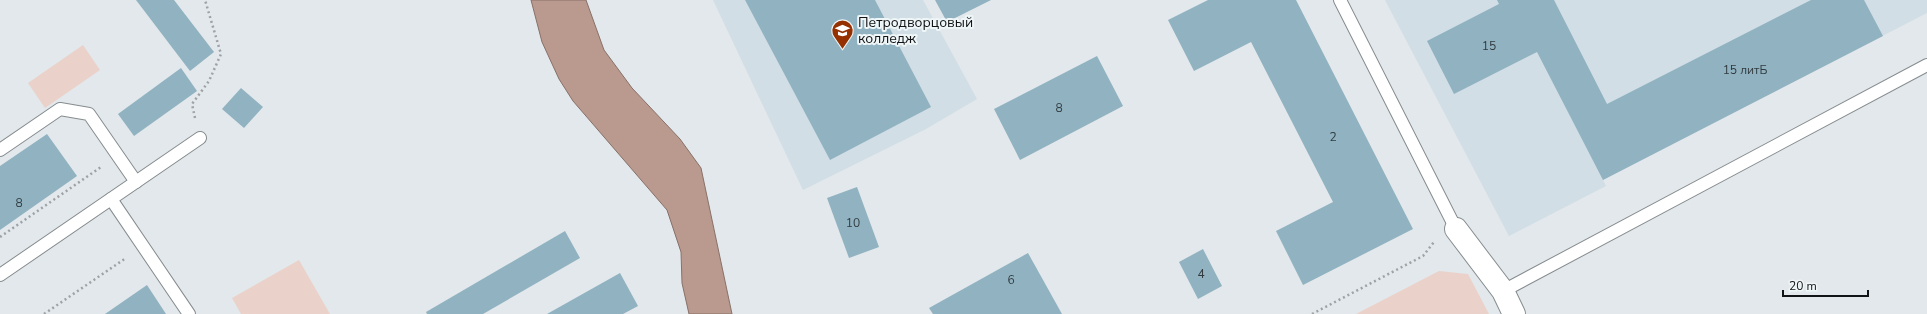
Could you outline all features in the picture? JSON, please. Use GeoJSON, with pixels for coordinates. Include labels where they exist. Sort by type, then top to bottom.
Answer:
{"type":"FeatureCollection","features":[{"type":"Feature","properties":{"kind":"street"},"geometry":{"type":"LineString","coordinates":[[1456,229],[1503,292],[1514,314]]}},
{"type":"Feature","properties":{"kind":"lane"},"geometry":{"type":"LineString","coordinates":[[1340,0],[1456,229]]}},
{"type":"Feature","properties":{"kind":"lane"},"geometry":{"type":"LineString","coordinates":[[1503,292],[1927,65]]}},
{"type":"Feature","properties":{"kind":"lane"},"geometry":{"type":"LineString","coordinates":[[0,150],[60,109],[89,114],[136,182]]}},
{"type":"Feature","properties":{"kind":"lane"},"geometry":{"type":"LineString","coordinates":[[0,275],[200,138]]}},
{"type":"Feature","properties":{"kind":"lane"},"geometry":{"type":"LineString","coordinates":[[112,199],[189,314]]}},
{"type":"Feature","properties":{"kind":"path"},"geometry":{"type":"LineString","coordinates":[[200,138],[192,104],[209,81],[221,54],[205,0]]}},
{"type":"Feature","properties":{"kind":"path"},"geometry":{"type":"LineString","coordinates":[[0,237],[118,155]]}},
{"type":"Feature","properties":{"kind":"path"},"geometry":{"type":"LineString","coordinates":[[1312,314],[1423,256],[1437,239],[1456,229]]}},
{"type":"Feature","properties":{"kind":"path"},"geometry":{"type":"LineString","coordinates":[[44,314],[144,247]]}},
{"type":"Feature","properties":{"kind":"shaded area"},"geometry":{"type":"Polygon","coordinates":[[[531,0],[586,0],[604,50],[632,88],[680,139],[701,168],[732,314],[689,314],[682,283],[681,252],[667,210],[573,101],[559,79],[542,42],[531,0]]]}},
{"type":"Feature","properties":{"kind":"shaded area","name":"Петродворцовый колледж"},"geometry":{"type":"Polygon","coordinates":[[[713,0],[923,0],[977,99],[926,129],[803,190],[713,0]]]}},
{"type":"Feature","properties":{"kind":"shaded area"},"geometry":{"type":"Polygon","coordinates":[[[1385,0],[1927,0],[1927,13],[1603,180],[1606,186],[1509,236],[1385,0]]]}},
{"type":"Feature","properties":{"kind":"shaded area"},"geometry":{"type":"Polygon","coordinates":[[[83,45],[100,70],[45,108],[28,83],[83,45]]]}},
{"type":"Feature","properties":{"kind":"shaded area"},"geometry":{"type":"Polygon","coordinates":[[[299,260],[330,314],[241,314],[232,298],[299,260]]]}},
{"type":"Feature","properties":{"kind":"shaded area"},"geometry":{"type":"Polygon","coordinates":[[[1439,271],[1468,274],[1489,314],[1356,314],[1439,271]]]}},
{"type":"Feature","properties":{"kind":"building"},"geometry":{"type":"Polygon","coordinates":[[[136,0],[174,0],[214,52],[190,71],[136,0]]]}},
{"type":"Feature","properties":{"kind":"building"},"geometry":{"type":"Polygon","coordinates":[[[745,0],[875,0],[931,107],[830,160],[745,0]]]}},
{"type":"Feature","properties":{"kind":"building"},"geometry":{"type":"Polygon","coordinates":[[[935,0],[991,0],[947,22],[935,0]]]}},
{"type":"Feature","properties":{"kind":"building"},"geometry":{"type":"Polygon","coordinates":[[[1208,0],[1296,0],[1413,229],[1303,285],[1276,231],[1333,202],[1251,42],[1194,71],[1168,20],[1208,0]]]}},
{"type":"Feature","properties":{"kind":"building"},"geometry":{"type":"Polygon","coordinates":[[[1497,0],[1554,0],[1607,104],[1811,0],[1864,0],[1883,36],[1603,180],[1537,52],[1454,94],[1427,41],[1499,4],[1497,0]]]}},
{"type":"Feature","properties":{"kind":"building"},"geometry":{"type":"Polygon","coordinates":[[[1097,56],[1123,106],[1020,160],[994,109],[1097,56]]]}},
{"type":"Feature","properties":{"kind":"building"},"geometry":{"type":"Polygon","coordinates":[[[181,68],[197,91],[134,136],[118,114],[181,68]]]}},
{"type":"Feature","properties":{"kind":"building"},"geometry":{"type":"Polygon","coordinates":[[[241,88],[263,107],[244,128],[222,109],[241,88]]]}},
{"type":"Feature","properties":{"kind":"building"},"geometry":{"type":"Polygon","coordinates":[[[47,134],[77,176],[0,230],[0,166],[47,134]]]}},
{"type":"Feature","properties":{"kind":"building"},"geometry":{"type":"Polygon","coordinates":[[[857,187],[879,247],[849,258],[827,198],[857,187]]]}},
{"type":"Feature","properties":{"kind":"building"},"geometry":{"type":"Polygon","coordinates":[[[565,231],[580,258],[483,314],[427,314],[426,312],[565,231]]]}},
{"type":"Feature","properties":{"kind":"building"},"geometry":{"type":"Polygon","coordinates":[[[1203,249],[1222,286],[1198,299],[1179,262],[1203,249]]]}},
{"type":"Feature","properties":{"kind":"building"},"geometry":{"type":"Polygon","coordinates":[[[1028,253],[1062,314],[933,314],[929,308],[1028,253]]]}},
{"type":"Feature","properties":{"kind":"building"},"geometry":{"type":"Polygon","coordinates":[[[620,273],[638,306],[623,314],[547,314],[620,273]]]}},
{"type":"Feature","properties":{"kind":"building"},"geometry":{"type":"Polygon","coordinates":[[[147,285],[166,314],[105,314],[147,285]]]}},
{"type":"Feature","properties":{"kind":"place","name":"Петродворцовый колледж"},"geometry":{"type":"Point","coordinates":[843,50]}}]}
